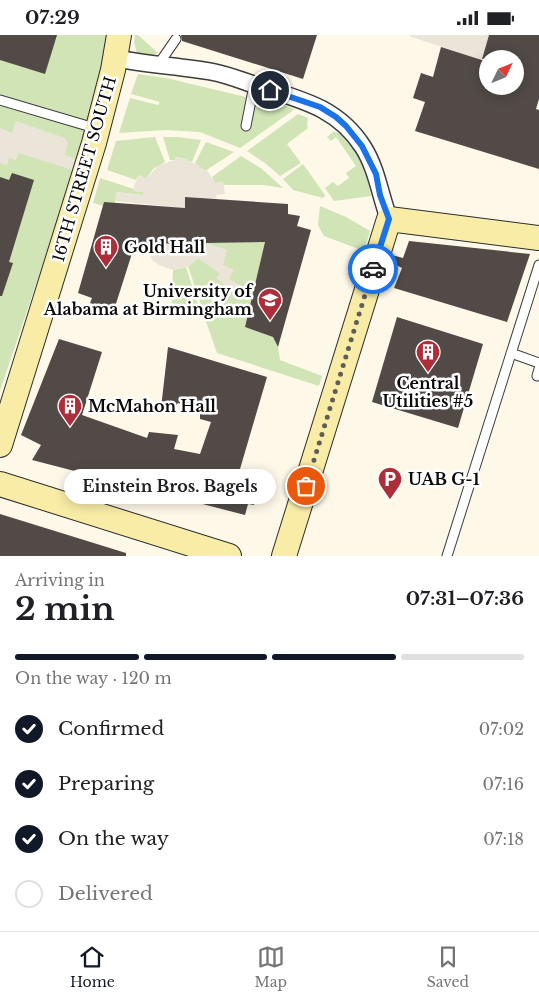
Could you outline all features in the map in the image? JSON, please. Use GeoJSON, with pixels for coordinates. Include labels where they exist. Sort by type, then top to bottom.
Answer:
{"type":"FeatureCollection","features":[{"type":"Feature","properties":{"kind":"street"},"geometry":{"type":"LineString","coordinates":[[117,46],[158,65],[214,72],[320,107],[346,126],[362,146],[376,174],[380,195],[389,219],[284,556]]}},
{"type":"Feature","properties":{"kind":"street","name":"16TH STREET SOUTH"},"geometry":{"type":"LineString","coordinates":[[0,445],[98,129],[117,46]]}},
{"type":"Feature","properties":{"kind":"street"},"geometry":{"type":"LineString","coordinates":[[389,219],[539,238]]}},
{"type":"Feature","properties":{"kind":"street"},"geometry":{"type":"LineString","coordinates":[[0,484],[229,556]]}},
{"type":"Feature","properties":{"kind":"lane"},"geometry":{"type":"LineString","coordinates":[[158,65],[176,39]]}},
{"type":"Feature","properties":{"kind":"lane"},"geometry":{"type":"LineString","coordinates":[[246,126],[254,85]]}},
{"type":"Feature","properties":{"kind":"lane"},"geometry":{"type":"LineString","coordinates":[[0,100],[98,129]]}},
{"type":"Feature","properties":{"kind":"lane"},"geometry":{"type":"LineString","coordinates":[[447,556],[539,265]]}},
{"type":"Feature","properties":{"kind":"lane"},"geometry":{"type":"LineString","coordinates":[[511,353],[539,363]]}},
{"type":"Feature","properties":{"kind":"green space"},"geometry":{"type":"Polygon","coordinates":[[[0,35],[110,35],[93,115],[0,391],[0,35]]]}},
{"type":"Feature","properties":{"kind":"green space"},"geometry":{"type":"Polygon","coordinates":[[[135,35],[138,35],[158,53],[152,55],[137,54],[134,42],[135,35]]]}},
{"type":"Feature","properties":{"kind":"green space"},"geometry":{"type":"Polygon","coordinates":[[[138,74],[166,78],[254,99],[260,97],[295,109],[240,148],[200,132],[166,130],[119,133],[130,98],[158,105],[160,102],[131,94],[138,74]]]}},
{"type":"Feature","properties":{"kind":"green space"},"geometry":{"type":"Polygon","coordinates":[[[298,114],[308,118],[308,128],[287,144],[301,163],[280,176],[247,151],[298,114]]]}},
{"type":"Feature","properties":{"kind":"green space"},"geometry":{"type":"Polygon","coordinates":[[[333,132],[341,133],[357,155],[367,179],[371,196],[334,201],[325,188],[333,182],[338,186],[349,178],[346,173],[356,166],[336,137],[331,141],[327,137],[333,132]]]}},
{"type":"Feature","properties":{"kind":"green space"},"geometry":{"type":"Polygon","coordinates":[[[155,137],[165,162],[153,169],[146,179],[139,175],[136,180],[107,170],[116,141],[155,137]]]}},
{"type":"Feature","properties":{"kind":"green space"},"geometry":{"type":"Polygon","coordinates":[[[163,137],[201,140],[192,162],[175,157],[175,160],[170,160],[163,137]]]}},
{"type":"Feature","properties":{"kind":"green space"},"geometry":{"type":"Polygon","coordinates":[[[206,142],[234,152],[205,171],[195,163],[206,142]]]}},
{"type":"Feature","properties":{"kind":"green space"},"geometry":{"type":"Polygon","coordinates":[[[241,156],[262,169],[283,188],[264,185],[224,185],[215,183],[212,177],[241,156]]]}},
{"type":"Feature","properties":{"kind":"green space"},"geometry":{"type":"Polygon","coordinates":[[[303,164],[325,195],[323,198],[293,190],[283,179],[303,164]]]}},
{"type":"Feature","properties":{"kind":"green space"},"geometry":{"type":"Polygon","coordinates":[[[100,178],[134,189],[134,191],[143,192],[143,195],[117,192],[115,203],[105,202],[103,206],[93,203],[100,178]]]}},
{"type":"Feature","properties":{"kind":"green space"},"geometry":{"type":"Polygon","coordinates":[[[320,206],[346,217],[370,231],[364,251],[324,236],[318,225],[320,206]]]}},
{"type":"Feature","properties":{"kind":"green space"},"geometry":{"type":"Polygon","coordinates":[[[265,242],[245,327],[273,337],[278,347],[280,360],[322,376],[319,386],[217,353],[203,313],[222,304],[239,285],[229,279],[207,243],[265,242]]]}},
{"type":"Feature","properties":{"kind":"green space"},"geometry":{"type":"Polygon","coordinates":[[[198,258],[220,273],[226,286],[221,291],[222,296],[202,308],[188,266],[198,258]]]}},
{"type":"Feature","properties":{"kind":"green space"},"geometry":{"type":"Polygon","coordinates":[[[186,267],[200,311],[189,315],[171,317],[173,270],[186,267]]]}},
{"type":"Feature","properties":{"kind":"shaded area"},"geometry":{"type":"Polygon","coordinates":[[[489,35],[484,50],[479,50],[479,59],[409,36],[489,35]]]}},
{"type":"Feature","properties":{"kind":"shaded area"},"geometry":{"type":"Polygon","coordinates":[[[16,121],[65,138],[68,144],[65,155],[76,159],[72,170],[19,153],[16,160],[9,158],[7,165],[0,163],[0,128],[12,133],[16,121]]]}},
{"type":"Feature","properties":{"kind":"shaded area"},"geometry":{"type":"Polygon","coordinates":[[[175,157],[188,159],[188,161],[198,165],[205,171],[207,170],[215,183],[223,181],[225,194],[216,195],[217,199],[185,197],[185,208],[115,201],[116,192],[143,195],[143,192],[134,191],[139,175],[146,179],[159,165],[175,160],[175,157]]]}},
{"type":"Feature","properties":{"kind":"shaded area"},"geometry":{"type":"Polygon","coordinates":[[[164,243],[207,243],[227,250],[223,265],[234,270],[229,279],[239,285],[227,298],[221,291],[226,286],[216,278],[220,273],[198,258],[184,268],[173,270],[159,265],[153,261],[147,251],[164,243]]]}},
{"type":"Feature","properties":{"kind":"building"},"geometry":{"type":"Polygon","coordinates":[[[0,35],[57,35],[45,74],[0,60],[0,35]]]}},
{"type":"Feature","properties":{"kind":"building"},"geometry":{"type":"Polygon","coordinates":[[[181,35],[317,35],[303,79],[182,41],[181,35]]]}},
{"type":"Feature","properties":{"kind":"building"},"geometry":{"type":"Polygon","coordinates":[[[489,35],[539,35],[539,99],[536,109],[539,110],[539,169],[415,131],[425,102],[413,98],[421,73],[433,77],[441,47],[479,59],[479,95],[524,95],[524,50],[485,50],[489,35]]]}},
{"type":"Feature","properties":{"kind":"building"},"geometry":{"type":"Polygon","coordinates":[[[12,173],[34,180],[9,262],[13,263],[2,296],[0,296],[0,177],[9,180],[12,173]]]}},
{"type":"Feature","properties":{"kind":"building","name":"Gold Hall"},"geometry":{"type":"Polygon","coordinates":[[[185,197],[288,204],[288,214],[300,216],[297,226],[311,230],[278,347],[273,337],[245,327],[265,242],[135,244],[114,310],[90,303],[92,298],[78,293],[104,202],[185,208],[185,197]]]}},
{"type":"Feature","properties":{"kind":"building"},"geometry":{"type":"Polygon","coordinates":[[[409,241],[530,254],[507,322],[394,288],[402,268],[390,262],[392,255],[403,258],[409,241]]]}},
{"type":"Feature","properties":{"kind":"building","name":"Central Utilities #5"},"geometry":{"type":"Polygon","coordinates":[[[397,317],[483,344],[458,428],[372,402],[397,317]]]}},
{"type":"Feature","properties":{"kind":"building","name":"McMahon Hall"},"geometry":{"type":"Polygon","coordinates":[[[59,339],[102,352],[82,415],[147,438],[149,432],[178,435],[174,449],[200,454],[211,422],[200,419],[200,408],[178,403],[172,412],[161,408],[168,347],[267,377],[240,469],[257,475],[254,505],[248,504],[245,515],[32,460],[41,445],[21,435],[59,339]]]}},
{"type":"Feature","properties":{"kind":"building"},"geometry":{"type":"Polygon","coordinates":[[[0,514],[126,553],[126,556],[0,556],[0,514]]]}},
{"type":"Feature","properties":{"kind":"way so far"},"geometry":{"type":"LineString","coordinates":[[306,486],[373,269]]}},
{"type":"Feature","properties":{"kind":"place","name":"Gold Hall"},"geometry":{"type":"Point","coordinates":[106,268]}},
{"type":"Feature","properties":{"kind":"place","name":"University of Alabama at Birmingham"},"geometry":{"type":"Point","coordinates":[270,321]}},
{"type":"Feature","properties":{"kind":"place","name":"Central Utilities #5"},"geometry":{"type":"Point","coordinates":[428,373]}},
{"type":"Feature","properties":{"kind":"place","name":"McMahon Hall"},"geometry":{"type":"Point","coordinates":[70,427]}},
{"type":"Feature","properties":{"kind":"place","name":"Einstein Bros. Bagels"},"geometry":{"type":"Point","coordinates":[306,486]}},
{"type":"Feature","properties":{"kind":"place","name":"UAB G-1"},"geometry":{"type":"Point","coordinates":[390,500]}},
{"type":"Feature","properties":{"kind":"route"},"geometry":{"type":"LineString","coordinates":[[270,90],[320,107],[346,126],[362,146],[376,174],[380,195],[389,219],[373,269]]}}]}
